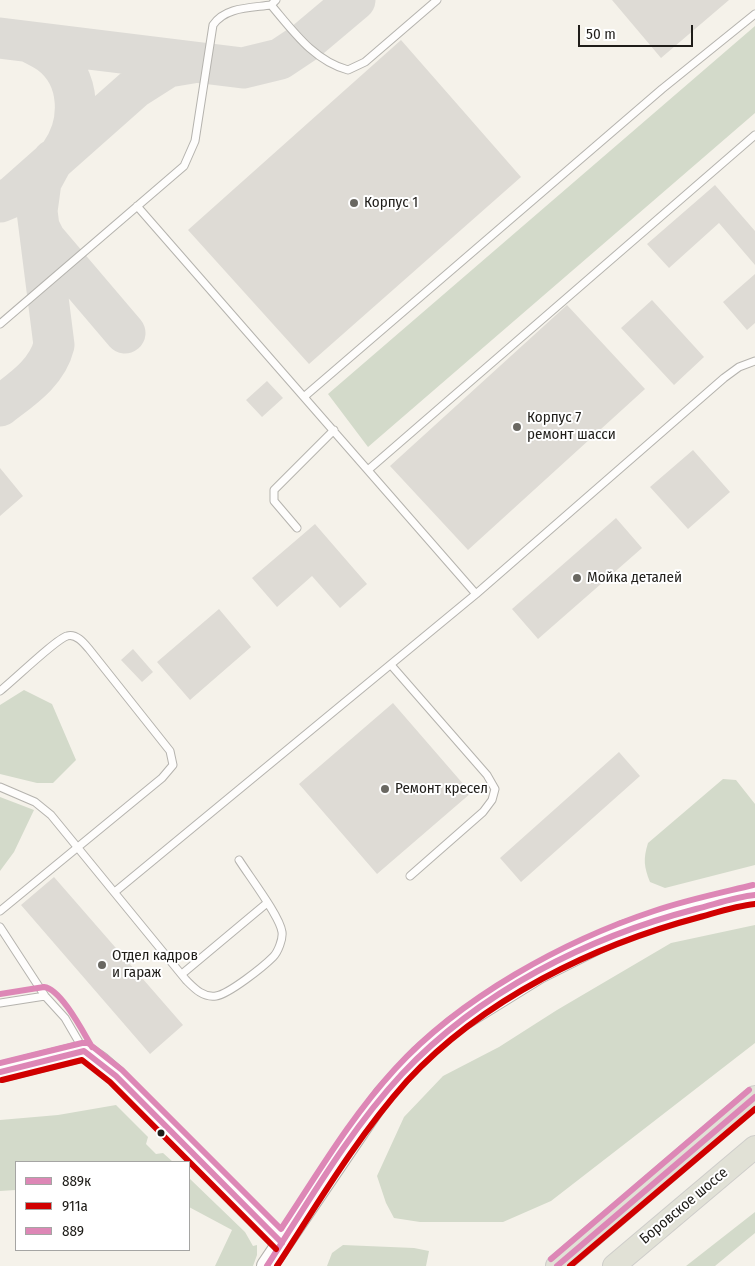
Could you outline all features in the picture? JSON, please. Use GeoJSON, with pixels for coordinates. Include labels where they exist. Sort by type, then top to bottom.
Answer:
{"type":"FeatureCollection","features":[{"type":"Feature","properties":{"kind":"main road"},"geometry":{"type":"LineString","coordinates":[[557,1266],[755,1097]]}},
{"type":"Feature","properties":{"kind":"main road","name":"Боровское шоссе"},"geometry":{"type":"LineString","coordinates":[[614,1266],[755,1147]]}},
{"type":"Feature","properties":{"kind":"street"},"geometry":{"type":"LineString","coordinates":[[267,1266],[383,1095],[420,1055],[455,1025],[539,973],[623,931],[692,909],[754,895]]}},
{"type":"Feature","properties":{"kind":"street"},"geometry":{"type":"LineString","coordinates":[[0,1072],[84,1051],[116,1076],[282,1244]]}},
{"type":"Feature","properties":{"kind":"lane"},"geometry":{"type":"LineString","coordinates":[[0,324],[184,166],[195,141],[213,25],[218,17],[235,10],[274,3],[304,43],[328,63],[348,70],[365,62],[437,0]]}},
{"type":"Feature","properties":{"kind":"lane"},"geometry":{"type":"LineString","coordinates":[[305,396],[662,88],[755,14]]}},
{"type":"Feature","properties":{"kind":"lane"},"geometry":{"type":"LineString","coordinates":[[368,470],[755,136]]}},
{"type":"Feature","properties":{"kind":"lane"},"geometry":{"type":"LineString","coordinates":[[137,206],[305,396],[476,594]]}},
{"type":"Feature","properties":{"kind":"lane"},"geometry":{"type":"LineString","coordinates":[[116,891],[476,594],[724,378],[739,367],[755,361]]}},
{"type":"Feature","properties":{"kind":"lane"},"geometry":{"type":"LineString","coordinates":[[297,528],[274,501],[274,490],[334,430]]}},
{"type":"Feature","properties":{"kind":"lane"},"geometry":{"type":"LineString","coordinates":[[0,691],[55,644],[67,636],[74,636],[89,649],[170,751],[173,759],[170,770],[0,911]]}},
{"type":"Feature","properties":{"kind":"lane"},"geometry":{"type":"LineString","coordinates":[[391,665],[487,775],[495,789],[492,800],[483,812],[410,876]]}},
{"type":"Feature","properties":{"kind":"lane"},"geometry":{"type":"LineString","coordinates":[[0,787],[17,793],[51,814],[116,891],[182,974],[200,993],[215,996],[227,992],[273,957],[282,934],[279,922],[239,860]]}},
{"type":"Feature","properties":{"kind":"lane"},"geometry":{"type":"LineString","coordinates":[[182,974],[267,903]]}},
{"type":"Feature","properties":{"kind":"lane"},"geometry":{"type":"LineString","coordinates":[[0,927],[45,996],[66,1018],[84,1051]]}},
{"type":"Feature","properties":{"kind":"lane"},"geometry":{"type":"LineString","coordinates":[[0,1002],[45,996]]}},
{"type":"Feature","properties":{"kind":"green space"},"geometry":{"type":"Polygon","coordinates":[[[755,26],[755,113],[368,447],[328,394],[755,26]]]}},
{"type":"Feature","properties":{"kind":"green space"},"geometry":{"type":"Polygon","coordinates":[[[24,690],[52,704],[76,760],[53,783],[37,783],[0,774],[0,705],[24,690]]]}},
{"type":"Feature","properties":{"kind":"green space"},"geometry":{"type":"Polygon","coordinates":[[[723,779],[736,780],[755,804],[755,865],[665,888],[650,882],[645,863],[648,843],[723,779]]]}},
{"type":"Feature","properties":{"kind":"green space"},"geometry":{"type":"Polygon","coordinates":[[[0,797],[34,810],[14,852],[0,871],[0,797]]]}},
{"type":"Feature","properties":{"kind":"green space"},"geometry":{"type":"Polygon","coordinates":[[[755,925],[755,1043],[551,1201],[503,1222],[420,1222],[394,1218],[386,1203],[377,1176],[404,1117],[443,1076],[499,1047],[557,1010],[671,943],[755,925]]]}},
{"type":"Feature","properties":{"kind":"green space"},"geometry":{"type":"Polygon","coordinates":[[[116,1105],[148,1137],[146,1144],[156,1154],[163,1153],[172,1161],[15,1161],[15,1190],[0,1191],[0,1120],[58,1115],[116,1105]]]}},
{"type":"Feature","properties":{"kind":"green space"},"geometry":{"type":"Polygon","coordinates":[[[190,1179],[245,1232],[253,1246],[257,1245],[257,1255],[253,1266],[215,1266],[232,1230],[190,1208],[190,1179]]]}},
{"type":"Feature","properties":{"kind":"green space"},"geometry":{"type":"Polygon","coordinates":[[[755,1212],[755,1233],[715,1266],[686,1266],[755,1212]]]}},
{"type":"Feature","properties":{"kind":"green space"},"geometry":{"type":"Polygon","coordinates":[[[343,1245],[414,1248],[429,1251],[426,1266],[327,1266],[332,1253],[343,1245]]]}},
{"type":"Feature","properties":{"kind":"building"},"geometry":{"type":"Polygon","coordinates":[[[612,0],[729,0],[661,58],[612,0]]]}},
{"type":"Feature","properties":{"kind":"building","name":"Корпус 1"},"geometry":{"type":"Polygon","coordinates":[[[401,40],[521,177],[309,364],[188,230],[401,40]]]}},
{"type":"Feature","properties":{"kind":"building"},"geometry":{"type":"Polygon","coordinates":[[[715,185],[755,231],[755,265],[719,223],[669,268],[647,244],[715,185]]]}},
{"type":"Feature","properties":{"kind":"building"},"geometry":{"type":"Polygon","coordinates":[[[755,274],[755,323],[747,330],[723,302],[755,274]]]}},
{"type":"Feature","properties":{"kind":"building"},"geometry":{"type":"Polygon","coordinates":[[[652,300],[704,357],[674,385],[621,328],[652,300]]]}},
{"type":"Feature","properties":{"kind":"building","name":"Корпус 7 ремонт шасси"},"geometry":{"type":"Polygon","coordinates":[[[567,305],[645,389],[468,550],[390,466],[567,305]]]}},
{"type":"Feature","properties":{"kind":"building"},"geometry":{"type":"Polygon","coordinates":[[[267,381],[283,398],[262,417],[246,400],[267,381]]]}},
{"type":"Feature","properties":{"kind":"building"},"geometry":{"type":"Polygon","coordinates":[[[693,450],[730,492],[688,529],[650,487],[693,450]]]}},
{"type":"Feature","properties":{"kind":"building"},"geometry":{"type":"Polygon","coordinates":[[[0,468],[23,496],[0,516],[0,468]]]}},
{"type":"Feature","properties":{"kind":"building","name":"Мойка деталей"},"geometry":{"type":"Polygon","coordinates":[[[616,518],[642,548],[538,639],[512,609],[616,518]]]}},
{"type":"Feature","properties":{"kind":"building"},"geometry":{"type":"Polygon","coordinates":[[[315,524],[367,584],[340,608],[312,576],[277,607],[252,578],[315,524]]]}},
{"type":"Feature","properties":{"kind":"building"},"geometry":{"type":"Polygon","coordinates":[[[219,609],[251,647],[190,700],[157,662],[219,609]]]}},
{"type":"Feature","properties":{"kind":"building"},"geometry":{"type":"Polygon","coordinates":[[[133,649],[153,672],[142,682],[121,660],[133,649]]]}},
{"type":"Feature","properties":{"kind":"building","name":"Ремонт кресел"},"geometry":{"type":"Polygon","coordinates":[[[393,703],[471,793],[377,874],[299,784],[393,703]]]}},
{"type":"Feature","properties":{"kind":"building"},"geometry":{"type":"Polygon","coordinates":[[[619,752],[640,776],[521,882],[500,858],[619,752]]]}},
{"type":"Feature","properties":{"kind":"building","name":"Отдел кадров и гараж"},"geometry":{"type":"Polygon","coordinates":[[[54,877],[183,1025],[150,1054],[21,905],[54,877]]]}},
{"type":"Feature","properties":{"kind":"taxiway"},"geometry":{"type":"LineString","coordinates":[[0,38],[243,68],[280,59],[304,43],[355,0]]}},
{"type":"Feature","properties":{"kind":"taxiway"},"geometry":{"type":"LineString","coordinates":[[29,42],[49,53],[60,63],[68,75],[73,88],[75,115],[72,129],[60,154]]}},
{"type":"Feature","properties":{"kind":"taxiway"},"geometry":{"type":"LineString","coordinates":[[0,202],[12,197],[135,88],[168,67],[192,63]]}},
{"type":"Feature","properties":{"kind":"taxiway"},"geometry":{"type":"LineString","coordinates":[[0,406],[33,380],[46,364],[54,345],[37,211],[41,182],[53,160]]}},
{"type":"Feature","properties":{"kind":"taxiway"},"geometry":{"type":"LineString","coordinates":[[41,231],[45,239],[125,333]]}},
{"type":"Feature","properties":{"kind":"transit line","name":"889"},"geometry":{"type":"LineString","coordinates":[[0,1063],[88,1043],[122,1070],[281,1229],[363,1107],[395,1069],[421,1043],[450,1019],[515,975],[549,955],[584,938],[619,923],[666,907],[753,885]]}},
{"type":"Feature","properties":{"kind":"transit line","name":"889к"},"geometry":{"type":"LineString","coordinates":[[267,1266],[330,1167],[364,1119],[402,1074],[432,1045],[465,1018],[500,993],[537,971],[615,935],[696,909],[755,895]]}},
{"type":"Feature","properties":{"kind":"transit line","name":"911а"},"geometry":{"type":"LineString","coordinates":[[277,1266],[339,1171],[389,1102],[407,1081],[437,1052],[470,1025],[505,1000],[542,979],[620,943],[727,909],[755,904]]}},
{"type":"Feature","properties":{"kind":"transit line","name":"889"},"geometry":{"type":"LineString","coordinates":[[0,994],[44,987],[51,990],[71,1012],[92,1047]]}},
{"type":"Feature","properties":{"kind":"transit line","name":"889к"},"geometry":{"type":"LineString","coordinates":[[0,1072],[84,1051],[116,1076],[282,1243]]}},
{"type":"Feature","properties":{"kind":"transit line","name":"911а"},"geometry":{"type":"LineString","coordinates":[[2,1080],[82,1060],[110,1082],[189,1161]]}},
{"type":"Feature","properties":{"kind":"transit line","name":"889"},"geometry":{"type":"LineString","coordinates":[[551,1259],[749,1090]]}},
{"type":"Feature","properties":{"kind":"transit line","name":"889к"},"geometry":{"type":"LineString","coordinates":[[557,1266],[755,1097]]}},
{"type":"Feature","properties":{"kind":"transit line","name":"911а"},"geometry":{"type":"LineString","coordinates":[[570,1266],[755,1109]]}},
{"type":"Feature","properties":{"kind":"transit line","name":"911а"},"geometry":{"type":"LineString","coordinates":[[190,1162],[276,1249]]}},
{"type":"Feature","properties":{"kind":"place","name":"Корпус 1"},"geometry":{"type":"Point","coordinates":[354,203]}},
{"type":"Feature","properties":{"kind":"place","name":"Корпус 7 ремонт шасси"},"geometry":{"type":"Point","coordinates":[517,427]}},
{"type":"Feature","properties":{"kind":"place","name":"Мойка деталей"},"geometry":{"type":"Point","coordinates":[577,578]}},
{"type":"Feature","properties":{"kind":"place","name":"Ремонт кресел"},"geometry":{"type":"Point","coordinates":[385,789]}},
{"type":"Feature","properties":{"kind":"place","name":"Отдел кадров и гараж"},"geometry":{"type":"Point","coordinates":[102,965]}}]}
